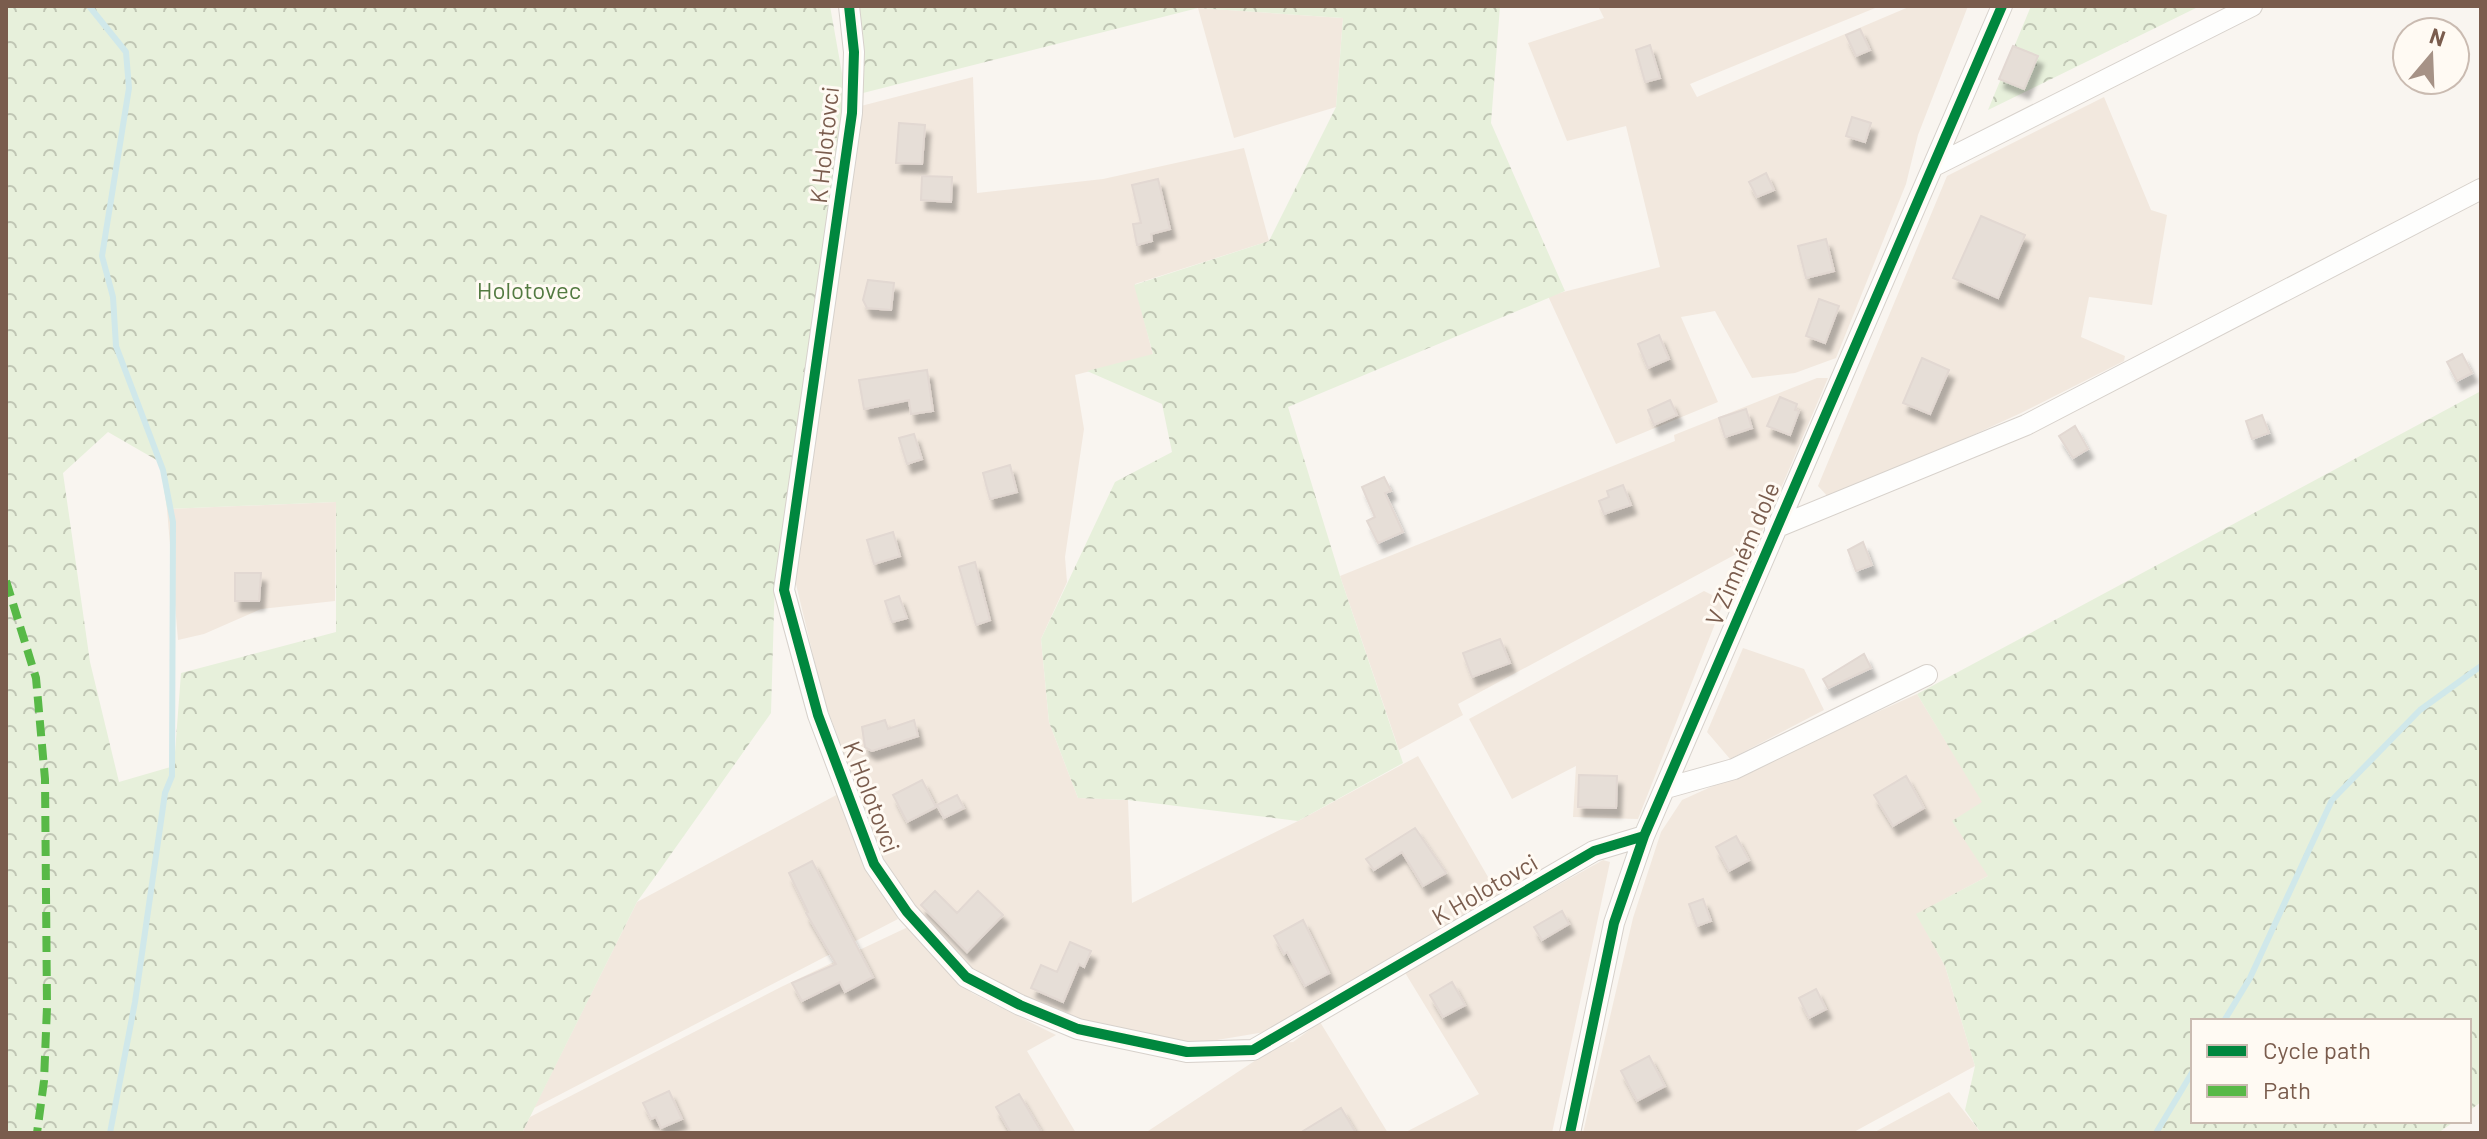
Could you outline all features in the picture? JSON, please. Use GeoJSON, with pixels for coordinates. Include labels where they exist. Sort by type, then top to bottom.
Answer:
{"type":"FeatureCollection","features":[{"type":"Feature","properties":{"kind":"street","name":"K Holotovci"},"geometry":{"type":"LineString","coordinates":[[849,6],[854,52],[852,113],[784,590],[818,715],[874,864],[907,912],[966,977],[1020,1005],[1078,1029],[1187,1052],[1253,1050],[1594,851],[1644,836]]}},
{"type":"Feature","properties":{"kind":"street","name":"V Zimném dole"},"geometry":{"type":"LineString","coordinates":[[1570,1133],[1614,923],[1644,836],[2002,6]]}},
{"type":"Feature","properties":{"kind":"street"},"geometry":{"type":"LineString","coordinates":[[1934,166],[2252,6]]}},
{"type":"Feature","properties":{"kind":"street"},"geometry":{"type":"LineString","coordinates":[[1775,528],[2026,425],[2481,189]]}},
{"type":"Feature","properties":{"kind":"street"},"geometry":{"type":"LineString","coordinates":[[1666,788],[1734,769],[1927,675]]}},
{"type":"Feature","properties":{"kind":"shaded area"},"geometry":{"type":"Polygon","coordinates":[[[1598,6],[1880,6],[1690,84],[1697,97],[1911,6],[1968,6],[1918,135],[1906,184],[1836,358],[1795,373],[1752,378],[1715,311],[1681,317],[1718,402],[1616,444],[1548,296],[1660,267],[1626,126],[1567,141],[1528,43],[1604,18],[1598,6]]]}},
{"type":"Feature","properties":{"kind":"shaded area"},"geometry":{"type":"Polygon","coordinates":[[[1198,8],[1343,18],[1336,107],[1234,138],[1198,8]]]}},
{"type":"Feature","properties":{"kind":"shaded area"},"geometry":{"type":"Polygon","coordinates":[[[973,77],[977,193],[1103,179],[1244,148],[1269,241],[1135,284],[1153,355],[1075,375],[1084,429],[1065,557],[1067,582],[1041,639],[1049,722],[1078,798],[1128,800],[1132,903],[1298,821],[1418,756],[1499,896],[1271,1031],[1193,1044],[1091,1026],[1013,997],[973,970],[913,911],[890,877],[824,700],[793,572],[861,106],[973,77]]]}},
{"type":"Feature","properties":{"kind":"shaded area"},"geometry":{"type":"Polygon","coordinates":[[[2104,97],[2151,210],[2167,215],[2152,305],[2089,297],[2081,337],[2125,356],[2124,361],[2021,413],[1831,500],[1818,486],[1947,176],[2104,97]]]}},
{"type":"Feature","properties":{"kind":"shaded area"},"geometry":{"type":"Polygon","coordinates":[[[1817,378],[1828,378],[1764,528],[1751,546],[1458,704],[1463,715],[1399,750],[1340,576],[1675,441],[1674,435],[1817,378]]]}},
{"type":"Feature","properties":{"kind":"shaded area"},"geometry":{"type":"Polygon","coordinates":[[[336,502],[335,601],[261,609],[204,634],[178,640],[167,509],[336,502]]]}},
{"type":"Feature","properties":{"kind":"shaded area"},"geometry":{"type":"Polygon","coordinates":[[[1704,591],[1724,601],[1638,819],[1573,817],[1576,766],[1512,799],[1469,719],[1704,591]]]}},
{"type":"Feature","properties":{"kind":"shaded area"},"geometry":{"type":"Polygon","coordinates":[[[1743,648],[1804,669],[1824,710],[1730,759],[1707,732],[1743,648]]]}},
{"type":"Feature","properties":{"kind":"shaded area"},"geometry":{"type":"Polygon","coordinates":[[[1917,694],[1983,802],[1988,876],[1917,914],[1945,966],[1975,1066],[1852,1133],[1583,1133],[1633,918],[1661,832],[1682,800],[1917,694]]]}},
{"type":"Feature","properties":{"kind":"shaded area"},"geometry":{"type":"Polygon","coordinates":[[[840,793],[898,919],[534,1108],[637,902],[840,793]]]}},
{"type":"Feature","properties":{"kind":"shaded area"},"geometry":{"type":"Polygon","coordinates":[[[1603,860],[1610,862],[1552,1133],[1404,1133],[1479,1094],[1404,971],[1603,860]]]}},
{"type":"Feature","properties":{"kind":"shaded area"},"geometry":{"type":"Polygon","coordinates":[[[908,927],[938,962],[972,993],[1056,1035],[1027,1051],[1076,1133],[522,1133],[530,1117],[781,987],[908,927]]]}},
{"type":"Feature","properties":{"kind":"shaded area"},"geometry":{"type":"Polygon","coordinates":[[[1320,1022],[1388,1133],[1145,1133],[1282,1043],[1293,1042],[1320,1022]]]}},
{"type":"Feature","properties":{"kind":"shaded area"},"geometry":{"type":"Polygon","coordinates":[[[1949,1092],[1981,1133],[1873,1133],[1949,1092]]]}},
{"type":"Feature","properties":{"kind":"green space","name":"Holotovec"},"geometry":{"type":"Polygon","coordinates":[[[6,6],[830,6],[848,107],[775,576],[771,713],[637,902],[522,1133],[6,1133],[6,6]],[[108,432],[63,473],[90,662],[119,782],[174,766],[181,673],[336,632],[336,502],[167,509],[160,462],[108,432]]]}},
{"type":"Feature","properties":{"kind":"green space"},"geometry":{"type":"Polygon","coordinates":[[[853,6],[1500,6],[1491,123],[1565,291],[1288,407],[1340,576],[1403,763],[1298,821],[1128,800],[1078,798],[1049,722],[1041,639],[1115,482],[1172,452],[1162,404],[1087,371],[1153,354],[1134,285],[1269,241],[1336,107],[1343,18],[1198,8],[863,93],[853,6]]]}},
{"type":"Feature","properties":{"kind":"green space"},"geometry":{"type":"Polygon","coordinates":[[[2031,6],[2200,6],[1988,110],[2031,6]]]}},
{"type":"Feature","properties":{"kind":"green space"},"geometry":{"type":"Polygon","coordinates":[[[2481,391],[2481,1102],[2471,1110],[2471,1019],[2191,1019],[2191,1123],[2452,1123],[2438,1133],[1981,1133],[1965,1110],[1975,1066],[1945,966],[1916,914],[1988,876],[1952,821],[1982,802],[1917,694],[2481,391]]]}},
{"type":"Feature","properties":{"kind":"building"},"geometry":{"type":"Polygon","coordinates":[[[1860,29],[1870,50],[1856,56],[1846,35],[1860,29]]]}},
{"type":"Feature","properties":{"kind":"building"},"geometry":{"type":"Polygon","coordinates":[[[1650,45],[1660,78],[1645,82],[1636,50],[1650,45]]]}},
{"type":"Feature","properties":{"kind":"building"},"geometry":{"type":"Polygon","coordinates":[[[2013,46],[2038,56],[2024,89],[1999,79],[2013,46]]]}},
{"type":"Feature","properties":{"kind":"building"},"geometry":{"type":"Polygon","coordinates":[[[1852,117],[1871,123],[1865,142],[1846,136],[1852,117]]]}},
{"type":"Feature","properties":{"kind":"building"},"geometry":{"type":"Polygon","coordinates":[[[899,123],[925,125],[922,164],[896,163],[899,123]]]}},
{"type":"Feature","properties":{"kind":"building"},"geometry":{"type":"Polygon","coordinates":[[[1766,173],[1774,190],[1757,197],[1749,182],[1766,173]]]}},
{"type":"Feature","properties":{"kind":"building"},"geometry":{"type":"Polygon","coordinates":[[[922,176],[952,177],[951,202],[921,200],[922,176]]]}},
{"type":"Feature","properties":{"kind":"building"},"geometry":{"type":"Polygon","coordinates":[[[1158,179],[1170,229],[1151,234],[1152,241],[1137,245],[1133,224],[1141,223],[1132,185],[1158,179]]]}},
{"type":"Feature","properties":{"kind":"building"},"geometry":{"type":"Polygon","coordinates":[[[1981,216],[2025,235],[1998,298],[1953,278],[1981,216]]]}},
{"type":"Feature","properties":{"kind":"building"},"geometry":{"type":"Polygon","coordinates":[[[1826,239],[1834,271],[1806,278],[1798,246],[1826,239]]]}},
{"type":"Feature","properties":{"kind":"building"},"geometry":{"type":"Polygon","coordinates":[[[868,280],[894,283],[891,310],[867,308],[863,300],[868,280]]]}},
{"type":"Feature","properties":{"kind":"building"},"geometry":{"type":"Polygon","coordinates":[[[1819,299],[1839,306],[1825,343],[1806,336],[1819,299]]]}},
{"type":"Feature","properties":{"kind":"building"},"geometry":{"type":"Polygon","coordinates":[[[1659,335],[1669,359],[1648,368],[1638,344],[1659,335]]]}},
{"type":"Feature","properties":{"kind":"building"},"geometry":{"type":"Polygon","coordinates":[[[2462,354],[2472,373],[2457,381],[2447,362],[2462,354]]]}},
{"type":"Feature","properties":{"kind":"building"},"geometry":{"type":"Polygon","coordinates":[[[1922,358],[1949,370],[1930,414],[1903,403],[1922,358]]]}},
{"type":"Feature","properties":{"kind":"building"},"geometry":{"type":"Polygon","coordinates":[[[927,370],[933,411],[911,414],[909,400],[864,409],[859,380],[927,370]]]}},
{"type":"Feature","properties":{"kind":"building"},"geometry":{"type":"Polygon","coordinates":[[[1780,397],[1797,404],[1795,410],[1799,411],[1790,435],[1767,426],[1780,397]]]}},
{"type":"Feature","properties":{"kind":"building"},"geometry":{"type":"Polygon","coordinates":[[[1670,400],[1677,415],[1654,425],[1648,410],[1670,400]]]}},
{"type":"Feature","properties":{"kind":"building"},"geometry":{"type":"Polygon","coordinates":[[[1746,409],[1752,428],[1725,437],[1719,418],[1746,409]]]}},
{"type":"Feature","properties":{"kind":"building"},"geometry":{"type":"Polygon","coordinates":[[[2262,415],[2269,433],[2252,439],[2246,421],[2262,415]]]}},
{"type":"Feature","properties":{"kind":"building"},"geometry":{"type":"Polygon","coordinates":[[[2075,426],[2088,449],[2073,458],[2059,436],[2075,426]]]}},
{"type":"Feature","properties":{"kind":"building"},"geometry":{"type":"Polygon","coordinates":[[[914,434],[922,459],[907,464],[899,438],[914,434]]]}},
{"type":"Feature","properties":{"kind":"building"},"geometry":{"type":"Polygon","coordinates":[[[1010,465],[1017,492],[990,499],[983,473],[1010,465]]]}},
{"type":"Feature","properties":{"kind":"building"},"geometry":{"type":"Polygon","coordinates":[[[1384,477],[1391,491],[1385,493],[1403,532],[1378,543],[1367,521],[1375,517],[1362,487],[1384,477]]]}},
{"type":"Feature","properties":{"kind":"building"},"geometry":{"type":"Polygon","coordinates":[[[1623,485],[1631,505],[1604,514],[1599,501],[1609,497],[1607,491],[1623,485]]]}},
{"type":"Feature","properties":{"kind":"building"},"geometry":{"type":"Polygon","coordinates":[[[893,532],[900,556],[874,564],[867,540],[893,532]]]}},
{"type":"Feature","properties":{"kind":"building"},"geometry":{"type":"Polygon","coordinates":[[[1863,542],[1872,565],[1856,571],[1848,550],[1863,542]]]}},
{"type":"Feature","properties":{"kind":"building"},"geometry":{"type":"Polygon","coordinates":[[[975,562],[990,620],[976,625],[959,567],[975,562]]]}},
{"type":"Feature","properties":{"kind":"building"},"geometry":{"type":"Polygon","coordinates":[[[235,573],[261,573],[259,601],[235,601],[235,573]]]}},
{"type":"Feature","properties":{"kind":"building"},"geometry":{"type":"Polygon","coordinates":[[[899,596],[907,618],[892,622],[885,601],[899,596]]]}},
{"type":"Feature","properties":{"kind":"building"},"geometry":{"type":"Polygon","coordinates":[[[1500,639],[1510,663],[1472,677],[1463,653],[1500,639]]]}},
{"type":"Feature","properties":{"kind":"building"},"geometry":{"type":"Polygon","coordinates":[[[1864,654],[1871,668],[1828,688],[1823,679],[1864,654]]]}},
{"type":"Feature","properties":{"kind":"building"},"geometry":{"type":"Polygon","coordinates":[[[885,720],[888,729],[914,720],[918,736],[872,751],[865,747],[862,727],[885,720]]]}},
{"type":"Feature","properties":{"kind":"building"},"geometry":{"type":"Polygon","coordinates":[[[1579,775],[1617,776],[1616,808],[1578,807],[1579,775]]]}},
{"type":"Feature","properties":{"kind":"building"},"geometry":{"type":"Polygon","coordinates":[[[1906,776],[1924,808],[1893,826],[1874,795],[1906,776]]]}},
{"type":"Feature","properties":{"kind":"building"},"geometry":{"type":"Polygon","coordinates":[[[922,780],[936,807],[907,822],[893,795],[922,780]]]}},
{"type":"Feature","properties":{"kind":"building"},"geometry":{"type":"Polygon","coordinates":[[[957,795],[964,808],[944,818],[937,805],[957,795]]]}},
{"type":"Feature","properties":{"kind":"building"},"geometry":{"type":"Polygon","coordinates":[[[1415,828],[1446,873],[1423,886],[1402,852],[1374,870],[1366,859],[1415,828]]]}},
{"type":"Feature","properties":{"kind":"building"},"geometry":{"type":"Polygon","coordinates":[[[1736,836],[1749,860],[1729,871],[1716,847],[1736,836]]]}},
{"type":"Feature","properties":{"kind":"building"},"geometry":{"type":"Polygon","coordinates":[[[812,861],[873,977],[845,992],[840,982],[802,1001],[792,983],[836,964],[806,913],[789,873],[812,861]]]}},
{"type":"Feature","properties":{"kind":"building"},"geometry":{"type":"Polygon","coordinates":[[[935,891],[957,913],[978,891],[1003,915],[967,952],[921,905],[935,891]]]}},
{"type":"Feature","properties":{"kind":"building"},"geometry":{"type":"Polygon","coordinates":[[[1703,899],[1711,921],[1697,926],[1689,904],[1703,899]]]}},
{"type":"Feature","properties":{"kind":"building"},"geometry":{"type":"Polygon","coordinates":[[[1562,911],[1569,924],[1542,940],[1534,927],[1562,911]]]}},
{"type":"Feature","properties":{"kind":"building"},"geometry":{"type":"Polygon","coordinates":[[[1303,920],[1329,973],[1305,986],[1287,952],[1284,954],[1274,936],[1303,920]]]}},
{"type":"Feature","properties":{"kind":"building"},"geometry":{"type":"Polygon","coordinates":[[[1070,942],[1091,951],[1084,967],[1079,964],[1063,1002],[1031,988],[1041,965],[1057,972],[1070,942]]]}},
{"type":"Feature","properties":{"kind":"building"},"geometry":{"type":"Polygon","coordinates":[[[1452,982],[1465,1005],[1443,1017],[1430,995],[1452,982]]]}},
{"type":"Feature","properties":{"kind":"building"},"geometry":{"type":"Polygon","coordinates":[[[1816,989],[1826,1009],[1809,1018],[1799,998],[1816,989]]]}},
{"type":"Feature","properties":{"kind":"building"},"geometry":{"type":"Polygon","coordinates":[[[1649,1056],[1665,1086],[1637,1101],[1621,1071],[1649,1056]]]}},
{"type":"Feature","properties":{"kind":"building"},"geometry":{"type":"Polygon","coordinates":[[[669,1091],[682,1119],[661,1128],[656,1117],[651,1119],[643,1103],[669,1091]]]}},
{"type":"Feature","properties":{"kind":"building"},"geometry":{"type":"Polygon","coordinates":[[[1019,1094],[1042,1133],[1011,1133],[996,1107],[1019,1094]]]}},
{"type":"Feature","properties":{"kind":"building"},"geometry":{"type":"Polygon","coordinates":[[[1341,1108],[1356,1133],[1300,1133],[1341,1108]]]}},
{"type":"Feature","properties":{"kind":"waterway"},"geometry":{"type":"LineString","coordinates":[[89,6],[126,52],[129,88],[102,256],[113,297],[116,346],[163,470],[173,522],[172,776],[165,793],[135,1002],[110,1133]]}},
{"type":"Feature","properties":{"kind":"waterway"},"geometry":{"type":"LineString","coordinates":[[2225,1019],[2250,978],[2332,800],[2420,710],[2481,666]]}},
{"type":"Feature","properties":{"kind":"waterway"},"geometry":{"type":"LineString","coordinates":[[2156,1133],[2191,1074]]}},
{"type":"Feature","properties":{"kind":"marked path"},"geometry":{"type":"LineString","coordinates":[[6,581],[36,678],[45,779],[47,1007],[44,1081],[37,1133]]}},
{"type":"Feature","properties":{"kind":"cycle path"},"geometry":{"type":"LineString","coordinates":[[849,6],[854,52],[852,113],[784,590],[818,715],[874,864],[907,912],[966,977],[1020,1005],[1078,1029],[1187,1052],[1253,1050],[1594,851],[1644,836]]}},
{"type":"Feature","properties":{"kind":"cycle path"},"geometry":{"type":"LineString","coordinates":[[1570,1133],[1614,923],[1644,836],[2002,6]]}}]}
